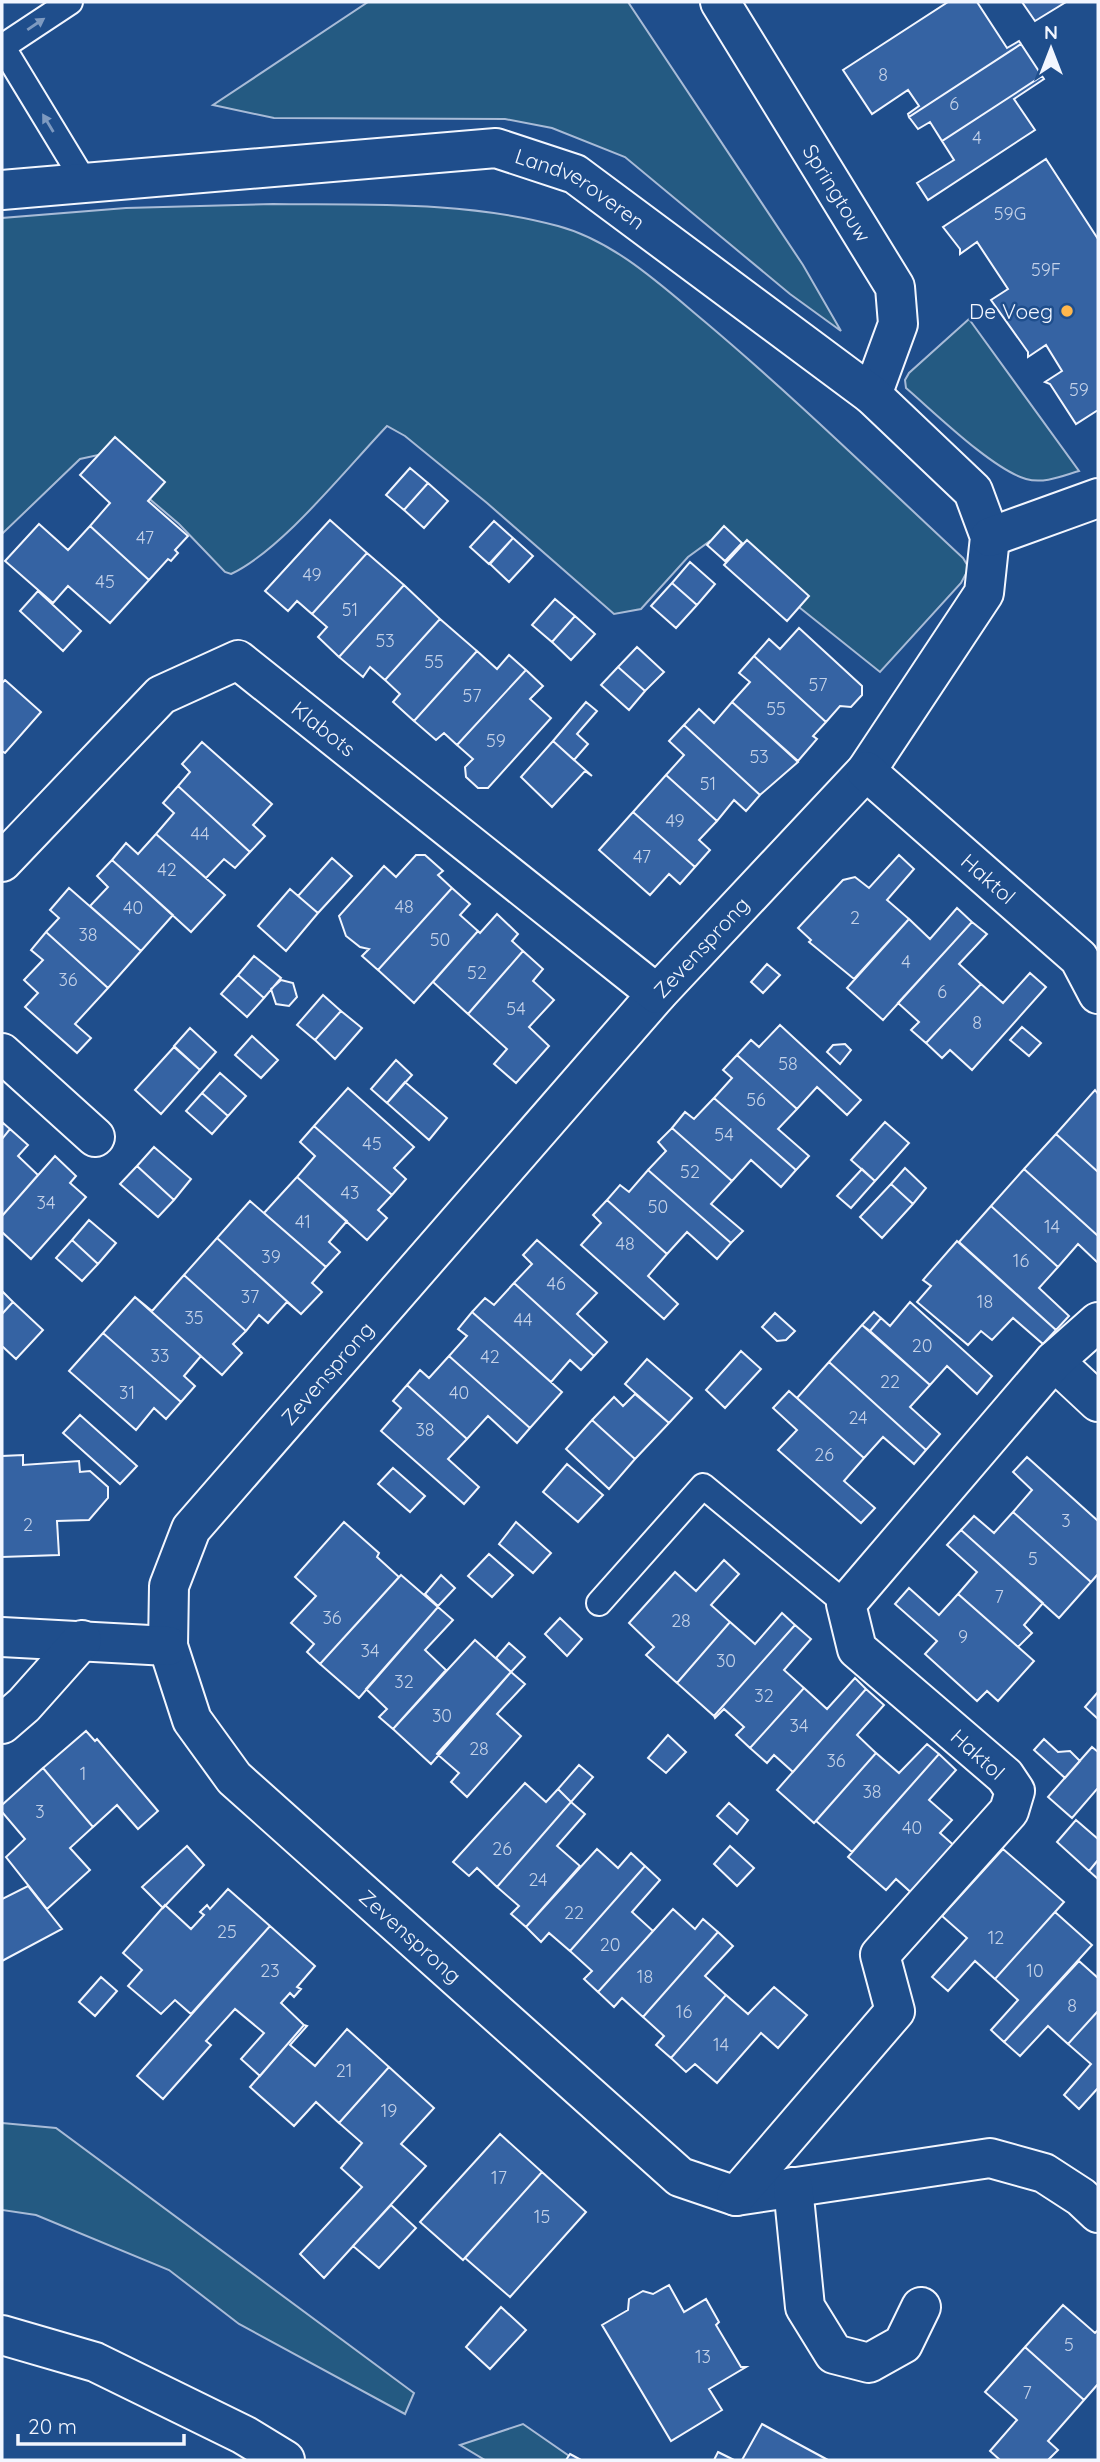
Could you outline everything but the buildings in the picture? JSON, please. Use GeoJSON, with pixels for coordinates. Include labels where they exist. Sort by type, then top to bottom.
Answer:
{"type":"FeatureCollection","features":[{"type":"Feature","properties":{"kind":"street","name":"Springtouw"},"geometry":{"type":"LineString","coordinates":[[720,2],[895,287],[898,324],[872,394]]}},
{"type":"Feature","properties":{"kind":"street","name":"Landveroveren"},"geometry":{"type":"LineString","coordinates":[[2,190],[496,148],[575,174],[872,394],[973,491],[990,537]]}},
{"type":"Feature","properties":{"kind":"street"},"geometry":{"type":"LineString","coordinates":[[990,537],[1098,498]]}},
{"type":"Feature","properties":{"kind":"street","name":"Zevensprong"},"geometry":{"type":"LineString","coordinates":[[990,537],[984,593],[866,771],[657,994],[191,1529],[169,1586],[168,1646],[192,1720],[234,1778],[680,2177],[736,2196],[990,2158],[1044,2173],[1093,2196]]}},
{"type":"Feature","properties":{"kind":"street","name":"Klabots"},"geometry":{"type":"LineString","coordinates":[[2,862],[161,695],[238,660],[657,994]]}},
{"type":"Feature","properties":{"kind":"street","name":"Haktol"},"geometry":{"type":"LineString","coordinates":[[866,771],[1079,958],[1098,994]]}},
{"type":"Feature","properties":{"kind":"street"},"geometry":{"type":"LineString","coordinates":[[2,1053],[95,1137]]}},
{"type":"Feature","properties":{"kind":"street"},"geometry":{"type":"LineString","coordinates":[[846,1604],[1054,1361],[1098,1322]]}},
{"type":"Feature","properties":{"kind":"street"},"geometry":{"type":"LineString","coordinates":[[1054,1361],[1098,1402]]}},
{"type":"Feature","properties":{"kind":"street","name":"Haktol"},"geometry":{"type":"LineString","coordinates":[[736,2196],[895,2011],[880,1955],[1009,1811],[1015,1791],[1004,1776],[857,1649],[846,1604]]}},
{"type":"Feature","properties":{"kind":"street"},"geometry":{"type":"LineString","coordinates":[[2,1637],[168,1646]]}},
{"type":"Feature","properties":{"kind":"street"},"geometry":{"type":"LineString","coordinates":[[2,1724],[24,1705],[82,1640]]}},
{"type":"Feature","properties":{"kind":"street"},"geometry":{"type":"LineString","coordinates":[[793,2187],[805,2307],[834,2354],[869,2363],[892,2351],[903,2344],[921,2307]]}},
{"type":"Feature","properties":{"kind":"street"},"geometry":{"type":"LineString","coordinates":[[2,2335],[95,2362],[244,2435],[285,2460]]}},
{"type":"Feature","properties":{"kind":"lane"},"geometry":{"type":"LineString","coordinates":[[70,2],[2,47],[84,181]]}},
{"type":"Feature","properties":{"kind":"lane"},"geometry":{"type":"LineString","coordinates":[[599,1603],[703,1486],[846,1604]]}},
{"type":"Feature","properties":{"kind":"shaded area"},"geometry":{"type":"Polygon","coordinates":[[[368,2],[628,2],[803,265],[841,331],[790,294],[625,157],[552,128],[505,119],[274,118],[213,105],[368,2]]]}},
{"type":"Feature","properties":{"kind":"shaded area"},"geometry":{"type":"Polygon","coordinates":[[[273,204],[417,206],[488,212],[558,226],[598,242],[654,279],[737,349],[963,558],[969,568],[961,583],[880,672],[739,559],[710,541],[688,557],[641,609],[614,614],[487,503],[405,436],[387,426],[292,528],[251,563],[231,574],[225,572],[179,524],[98,455],[80,459],[2,534],[2,218],[126,208],[273,204]]]}},
{"type":"Feature","properties":{"kind":"shaded area"},"geometry":{"type":"Polygon","coordinates":[[[969,319],[1079,471],[1039,481],[1012,473],[980,452],[906,388],[905,380],[909,373],[969,319]]]}},
{"type":"Feature","properties":{"kind":"shaded area"},"geometry":{"type":"Polygon","coordinates":[[[2,2123],[56,2128],[414,2393],[405,2414],[239,2324],[169,2270],[36,2215],[2,2210],[2,2123]]]}},
{"type":"Feature","properties":{"kind":"shaded area"},"geometry":{"type":"Polygon","coordinates":[[[523,2424],[575,2460],[485,2460],[460,2445],[523,2424]]]}},
{"type":"Feature","properties":{"kind":"place","name":"De Voeg"},"geometry":{"type":"Point","coordinates":[1067,311]}}]}
